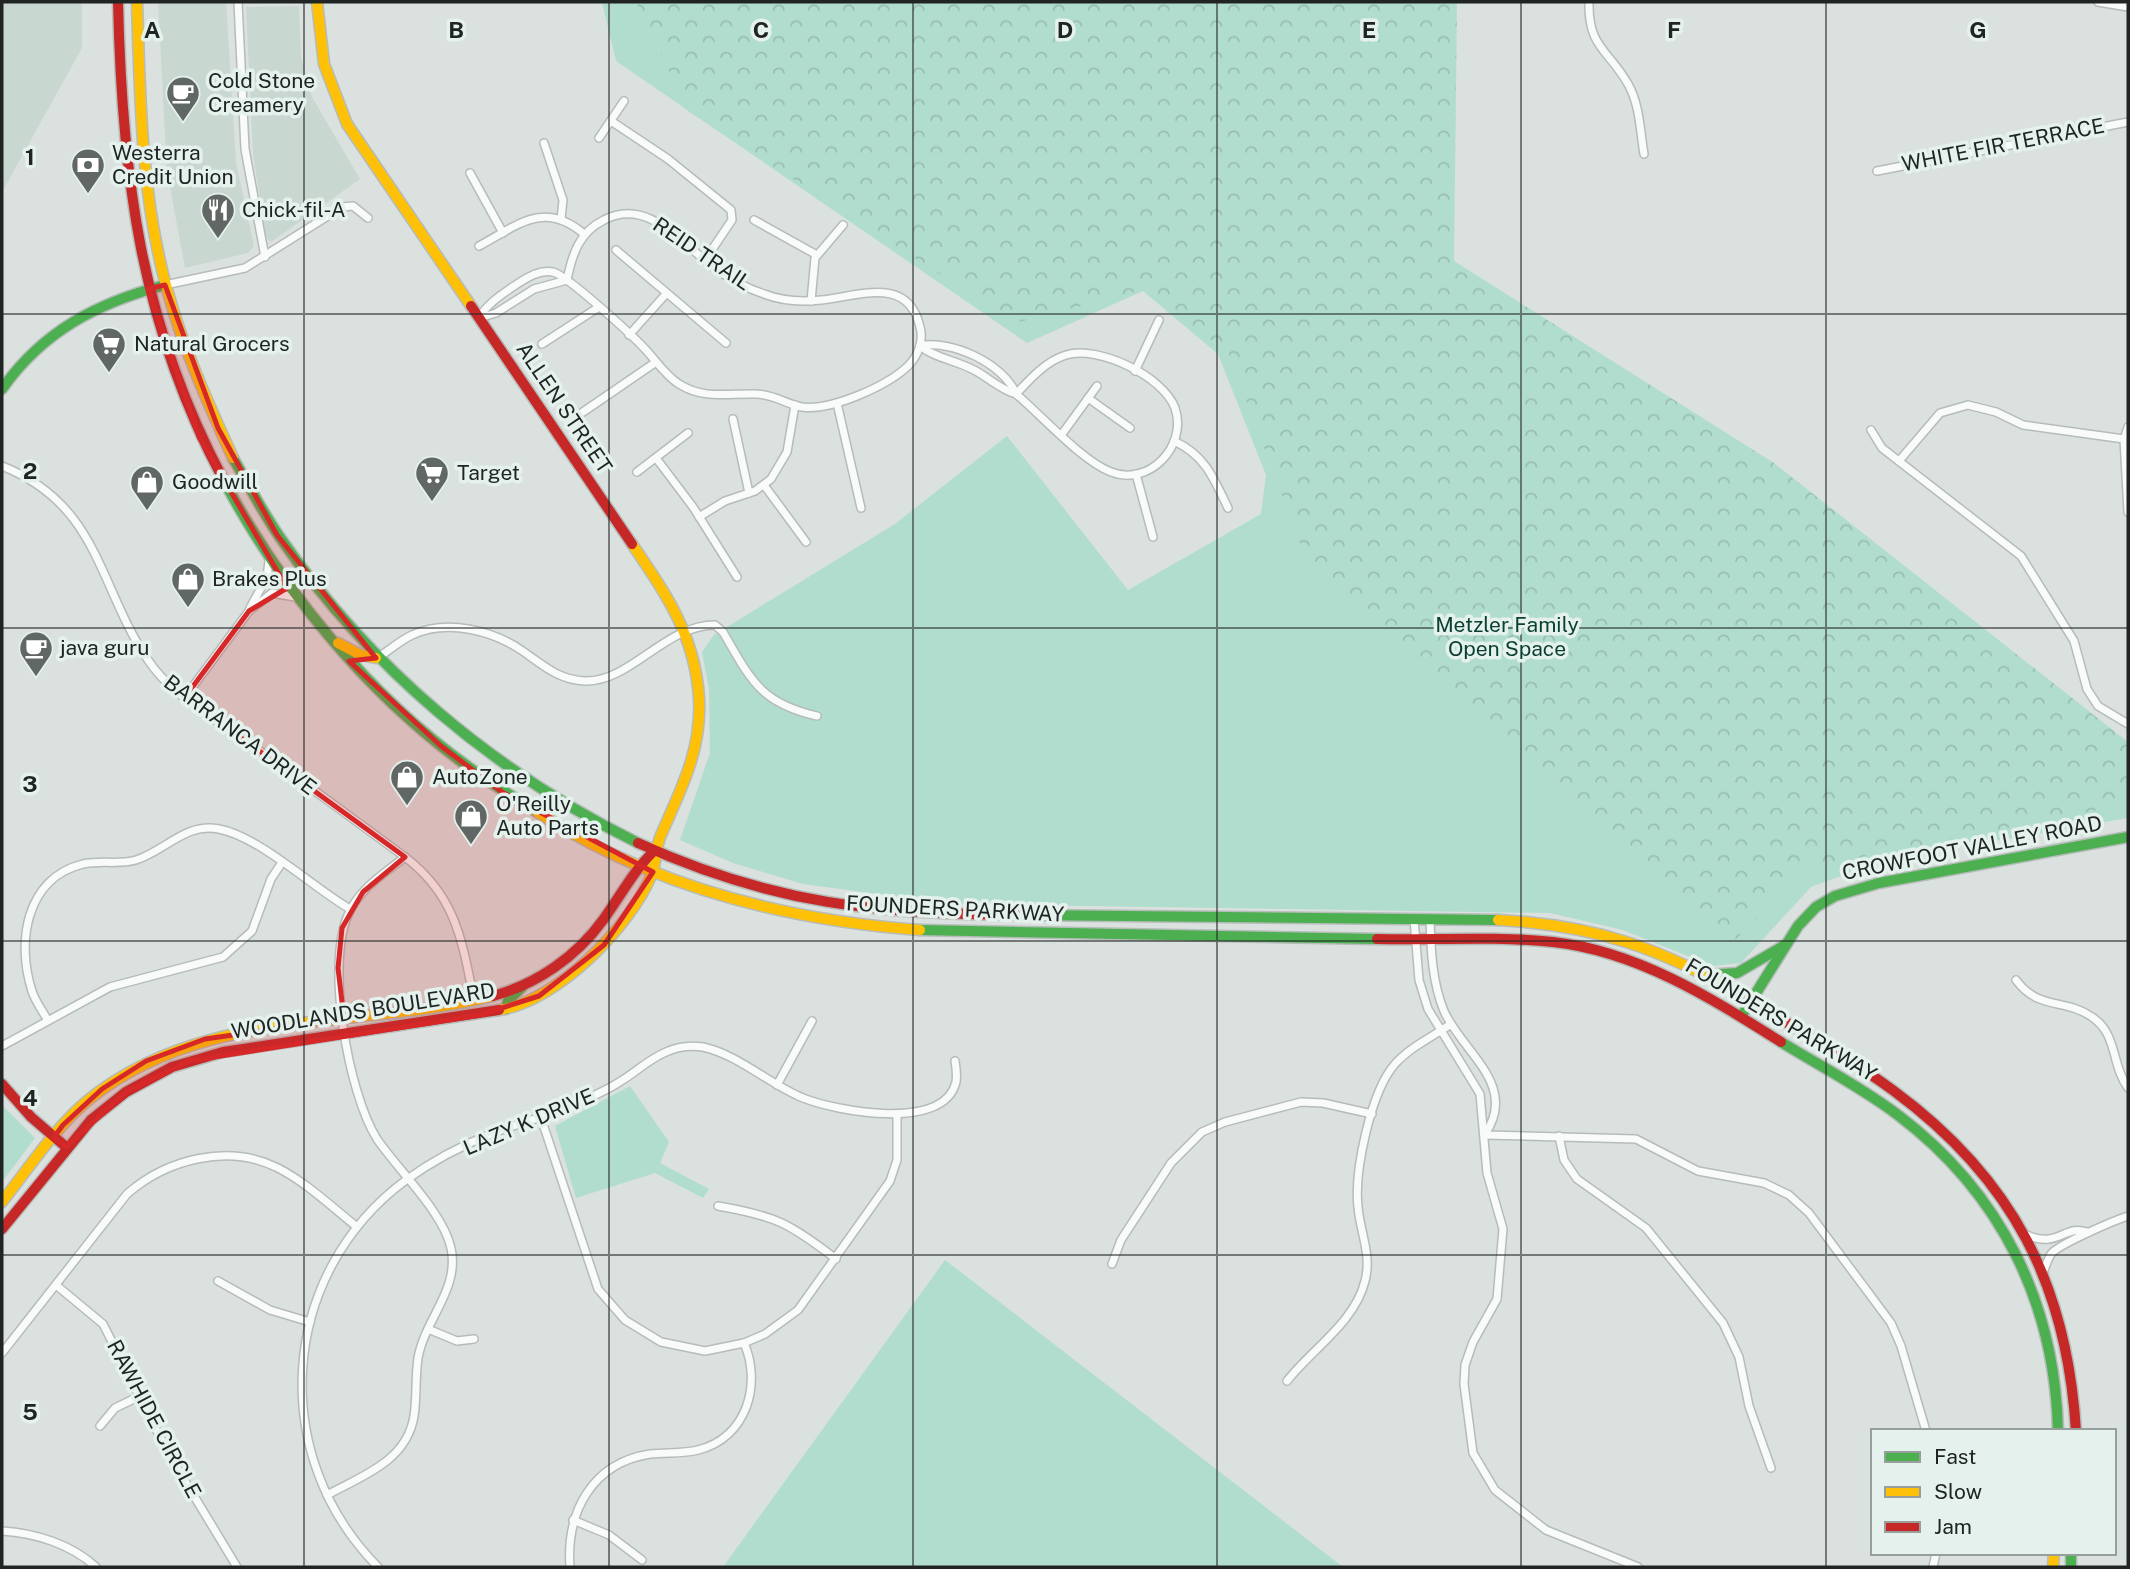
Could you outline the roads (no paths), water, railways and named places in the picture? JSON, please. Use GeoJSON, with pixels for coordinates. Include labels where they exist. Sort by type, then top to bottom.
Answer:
{"type":"FeatureCollection","features":[{"type":"Feature","properties":{"kind":"main road","name":"FOUNDERS PARKWAY"},"geometry":{"type":"LineString","coordinates":[[118,2],[129,199],[148,289],[170,364],[199,437],[231,499],[269,561],[327,636],[388,700],[491,785],[578,837],[638,866],[760,908],[875,927],[943,932],[1553,942],[1610,953],[1687,983],[1910,1125],[1939,1150],[1986,1203],[2020,1259],[2032,1286],[2055,1382],[2058,1429]]}},
{"type":"Feature","properties":{"kind":"main road","name":"FOUNDERS PARKWAY"},"geometry":{"type":"LineString","coordinates":[[137,2],[148,197],[165,285],[201,388],[243,476],[277,534],[315,588],[376,658],[436,714],[516,775],[585,816],[654,851],[737,882],[844,907],[949,914],[1414,919],[1554,925],[1596,931],[1677,958],[1922,1111],[1976,1163],[2000,1193],[2027,1235],[2044,1270],[2064,1332],[2073,1380],[2076,1429]]}},
{"type":"Feature","properties":{"kind":"main road","name":"ALLEN STREET"},"geometry":{"type":"LineString","coordinates":[[317,2],[321,55],[335,100],[347,124],[666,592],[687,634],[699,681],[697,742],[686,781],[654,851]]}},
{"type":"Feature","properties":{"kind":"main road"},"geometry":{"type":"LineString","coordinates":[[2,389],[29,355],[67,323],[108,301],[165,285]]}},
{"type":"Feature","properties":{"kind":"main road"},"geometry":{"type":"LineString","coordinates":[[327,636],[361,655],[376,658]]}},
{"type":"Feature","properties":{"kind":"main road","name":"CROWFOOT VALLEY ROAD"},"geometry":{"type":"LineString","coordinates":[[1741,1017],[1798,926],[1816,907],[1835,896],[1879,883],[2128,837]]}},
{"type":"Feature","properties":{"kind":"main road","name":"WOODLANDS BOULEVARD"},"geometry":{"type":"LineString","coordinates":[[2,1202],[54,1136],[102,1089],[130,1070],[163,1053],[220,1036],[474,1000],[526,984],[563,961],[589,937],[638,866],[654,851]]}},
{"type":"Feature","properties":{"kind":"main road","name":"WOODLANDS BOULEVARD"},"geometry":{"type":"LineString","coordinates":[[2,1229],[66,1147],[113,1102],[172,1067],[223,1052],[506,1009],[552,988],[594,956],[626,916],[653,872],[654,851]]}},
{"type":"Feature","properties":{"kind":"main road"},"geometry":{"type":"LineString","coordinates":[[1707,975],[1734,974],[1786,945]]}},
{"type":"Feature","properties":{"kind":"main road"},"geometry":{"type":"LineString","coordinates":[[506,1009],[508,1001],[526,984]]}},
{"type":"Feature","properties":{"kind":"main road"},"geometry":{"type":"LineString","coordinates":[[2,1084],[66,1147]]}},
{"type":"Feature","properties":{"kind":"street"},"geometry":{"type":"LineString","coordinates":[[238,2],[244,139],[254,208],[265,257]]}},
{"type":"Feature","properties":{"kind":"street"},"geometry":{"type":"LineString","coordinates":[[1588,2],[1589,23],[1599,49],[1627,82],[1636,101],[1644,155]]}},
{"type":"Feature","properties":{"kind":"street"},"geometry":{"type":"LineString","coordinates":[[2098,2],[2128,7]]}},
{"type":"Feature","properties":{"kind":"street"},"geometry":{"type":"LineString","coordinates":[[598,138],[624,102]]}},
{"type":"Feature","properties":{"kind":"street"},"geometry":{"type":"LineString","coordinates":[[611,121],[668,159],[731,210],[730,223],[705,260]]}},
{"type":"Feature","properties":{"kind":"street","name":"WHITE FIR TERRACE"},"geometry":{"type":"LineString","coordinates":[[1877,171],[2128,122]]}},
{"type":"Feature","properties":{"kind":"street"},"geometry":{"type":"LineString","coordinates":[[544,143],[564,200],[561,219]]}},
{"type":"Feature","properties":{"kind":"street"},"geometry":{"type":"LineString","coordinates":[[470,173],[503,233]]}},
{"type":"Feature","properties":{"kind":"street"},"geometry":{"type":"LineString","coordinates":[[165,285],[222,274],[265,257],[342,207],[353,206],[368,218]]}},
{"type":"Feature","properties":{"kind":"street","name":"REID TRAIL"},"geometry":{"type":"LineString","coordinates":[[584,234],[608,217],[641,215],[661,225],[733,280],[763,294],[811,301],[866,291],[894,296],[909,306],[917,317],[922,334],[920,346]]}},
{"type":"Feature","properties":{"kind":"street"},"geometry":{"type":"LineString","coordinates":[[479,246],[536,217],[561,219],[584,234],[576,248],[566,280]]}},
{"type":"Feature","properties":{"kind":"street"},"geometry":{"type":"LineString","coordinates":[[754,220],[817,255]]}},
{"type":"Feature","properties":{"kind":"street"},"geometry":{"type":"LineString","coordinates":[[811,301],[813,264],[817,255],[843,225]]}},
{"type":"Feature","properties":{"kind":"street"},"geometry":{"type":"LineString","coordinates":[[616,250],[726,343]]}},
{"type":"Feature","properties":{"kind":"street"},"geometry":{"type":"LineString","coordinates":[[479,318],[494,300],[530,276],[548,272],[566,280],[599,307],[676,382],[695,392],[712,396],[766,394],[795,405],[818,407],[837,403],[904,369],[920,346],[932,355],[969,367],[1002,389],[1016,394],[1103,469],[1120,475],[1136,474],[1160,463],[1174,441],[1177,420],[1172,402],[1155,383],[1135,370],[1096,354],[1072,353],[1051,362],[1016,394]]}},
{"type":"Feature","properties":{"kind":"street"},"geometry":{"type":"LineString","coordinates":[[479,318],[496,313],[534,289],[566,280]]}},
{"type":"Feature","properties":{"kind":"street"},"geometry":{"type":"LineString","coordinates":[[629,335],[666,294]]}},
{"type":"Feature","properties":{"kind":"street"},"geometry":{"type":"LineString","coordinates":[[542,344],[599,307]]}},
{"type":"Feature","properties":{"kind":"street"},"geometry":{"type":"LineString","coordinates":[[1135,370],[1159,320]]}},
{"type":"Feature","properties":{"kind":"street"},"geometry":{"type":"LineString","coordinates":[[583,412],[656,362]]}},
{"type":"Feature","properties":{"kind":"street"},"geometry":{"type":"LineString","coordinates":[[1062,434],[1097,386]]}},
{"type":"Feature","properties":{"kind":"street"},"geometry":{"type":"LineString","coordinates":[[1088,398],[1130,428]]}},
{"type":"Feature","properties":{"kind":"street"},"geometry":{"type":"LineString","coordinates":[[837,403],[862,508]]}},
{"type":"Feature","properties":{"kind":"street"},"geometry":{"type":"LineString","coordinates":[[699,517],[725,500],[764,485],[784,457],[795,405]]}},
{"type":"Feature","properties":{"kind":"street"},"geometry":{"type":"LineString","coordinates":[[1899,461],[1940,413],[1968,405],[1996,412],[2023,425],[2124,439]]}},
{"type":"Feature","properties":{"kind":"street"},"geometry":{"type":"LineString","coordinates":[[733,419],[749,493]]}},
{"type":"Feature","properties":{"kind":"street"},"geometry":{"type":"LineString","coordinates":[[2128,427],[2124,439],[2128,512]]}},
{"type":"Feature","properties":{"kind":"street"},"geometry":{"type":"LineString","coordinates":[[1871,430],[1882,447],[2021,556],[2074,642],[2087,689],[2098,706],[2128,724]]}},
{"type":"Feature","properties":{"kind":"street"},"geometry":{"type":"LineString","coordinates":[[637,472],[688,433]]}},
{"type":"Feature","properties":{"kind":"street"},"geometry":{"type":"LineString","coordinates":[[1174,441],[1201,457],[1228,508]]}},
{"type":"Feature","properties":{"kind":"street"},"geometry":{"type":"LineString","coordinates":[[656,458],[699,517],[737,577]]}},
{"type":"Feature","properties":{"kind":"street","name":"BARRANCA DRIVE"},"geometry":{"type":"LineString","coordinates":[[2,466],[38,486],[72,518],[97,555],[128,625],[149,663],[185,697],[405,857],[433,883],[452,912],[462,940],[474,1000]]}},
{"type":"Feature","properties":{"kind":"street"},"geometry":{"type":"LineString","coordinates":[[1136,474],[1153,537]]}},
{"type":"Feature","properties":{"kind":"street"},"geometry":{"type":"LineString","coordinates":[[764,485],[806,542]]}},
{"type":"Feature","properties":{"kind":"street"},"geometry":{"type":"LineString","coordinates":[[185,697],[249,611],[267,578],[269,561]]}},
{"type":"Feature","properties":{"kind":"street"},"geometry":{"type":"LineString","coordinates":[[249,611],[274,593],[296,597]]}},
{"type":"Feature","properties":{"kind":"street"},"geometry":{"type":"LineString","coordinates":[[376,658],[414,634],[432,628],[450,627],[503,640],[559,676],[596,680],[613,676],[655,646],[704,626],[717,626],[762,693],[785,708],[817,716]]}},
{"type":"Feature","properties":{"kind":"street"},"geometry":{"type":"LineString","coordinates":[[47,1019],[32,992],[24,933],[33,906],[57,876],[83,864],[135,860],[190,831],[211,828],[249,840],[350,909]]}},
{"type":"Feature","properties":{"kind":"street"},"geometry":{"type":"LineString","coordinates":[[327,1495],[382,1465],[403,1446],[414,1419],[419,1354],[448,1288],[453,1264],[451,1246],[443,1226],[379,1141],[362,1111],[353,1080],[338,968],[339,946],[350,909],[371,884],[405,857]]}},
{"type":"Feature","properties":{"kind":"street"},"geometry":{"type":"LineString","coordinates":[[2,1046],[47,1019],[110,987],[211,962],[236,949],[252,931],[271,879],[281,864]]}},
{"type":"Feature","properties":{"kind":"street"},"geometry":{"type":"LineString","coordinates":[[1414,919],[1422,993],[1439,1032],[1476,1084],[1482,1104],[1487,1173],[1503,1229],[1502,1271],[1497,1299],[1473,1342],[1465,1365],[1466,1409],[1473,1453],[1495,1490],[1546,1530],[1638,1567]]}},
{"type":"Feature","properties":{"kind":"street"},"geometry":{"type":"LineString","coordinates":[[1430,920],[1437,992],[1451,1024],[1479,1061],[1495,1096],[1495,1119],[1485,1135]]}},
{"type":"Feature","properties":{"kind":"street"},"geometry":{"type":"LineString","coordinates":[[2016,980],[2033,998],[2081,1011],[2102,1024],[2109,1034],[2120,1073],[2128,1088]]}},
{"type":"Feature","properties":{"kind":"street"},"geometry":{"type":"LineString","coordinates":[[777,1085],[811,1021]]}},
{"type":"Feature","properties":{"kind":"street"},"geometry":{"type":"LineString","coordinates":[[1287,1381],[1350,1312],[1363,1289],[1367,1256],[1357,1195],[1372,1114],[1383,1081],[1395,1064],[1451,1024]]}},
{"type":"Feature","properties":{"kind":"street","name":"LAZY K DRIVE"},"geometry":{"type":"LineString","coordinates":[[378,1567],[356,1544],[327,1495],[305,1432],[300,1396],[310,1322],[334,1263],[357,1227],[407,1179],[492,1134],[541,1118],[601,1092],[657,1056],[681,1047],[702,1047],[720,1053],[805,1098],[832,1106],[897,1116],[917,1113],[947,1095],[956,1084],[956,1061]]}},
{"type":"Feature","properties":{"kind":"street"},"geometry":{"type":"LineString","coordinates":[[1112,1264],[1121,1240],[1144,1209],[1171,1163],[1202,1132],[1225,1122],[1301,1102],[1323,1103],[1372,1114]]}},
{"type":"Feature","properties":{"kind":"street"},"geometry":{"type":"LineString","coordinates":[[541,1118],[589,1269],[598,1289],[612,1307],[642,1333],[662,1342],[705,1351],[744,1343],[765,1334],[798,1310],[881,1198],[894,1172],[899,1138],[897,1116]]}},
{"type":"Feature","properties":{"kind":"street"},"geometry":{"type":"LineString","coordinates":[[1485,1135],[1636,1139],[1698,1171],[1764,1183],[1798,1202],[1891,1323],[1901,1346],[1925,1429]]}},
{"type":"Feature","properties":{"kind":"street"},"geometry":{"type":"LineString","coordinates":[[1559,1136],[1564,1160],[1577,1179],[1646,1228],[1723,1323],[1739,1357],[1751,1414],[1771,1468]]}},
{"type":"Feature","properties":{"kind":"street"},"geometry":{"type":"LineString","coordinates":[[2,1353],[113,1211],[134,1188],[161,1171],[201,1158],[241,1157],[275,1167],[315,1192],[357,1227]]}},
{"type":"Feature","properties":{"kind":"street"},"geometry":{"type":"LineString","coordinates":[[718,1206],[765,1214],[782,1221],[836,1259]]}},
{"type":"Feature","properties":{"kind":"street"},"geometry":{"type":"LineString","coordinates":[[2027,1235],[2043,1241],[2078,1230],[2087,1231],[2128,1216]]}},
{"type":"Feature","properties":{"kind":"street"},"geometry":{"type":"LineString","coordinates":[[2044,1270],[2053,1252],[2079,1240],[2087,1231]]}},
{"type":"Feature","properties":{"kind":"street"},"geometry":{"type":"LineString","coordinates":[[218,1281],[270,1310],[310,1322]]}},
{"type":"Feature","properties":{"kind":"street","name":"RAWHIDE CIRCLE"},"geometry":{"type":"LineString","coordinates":[[56,1285],[103,1324],[168,1453],[237,1567]]}},
{"type":"Feature","properties":{"kind":"street"},"geometry":{"type":"LineString","coordinates":[[428,1329],[457,1340],[474,1339]]}},
{"type":"Feature","properties":{"kind":"street"},"geometry":{"type":"LineString","coordinates":[[570,1567],[573,1520],[591,1486],[622,1462],[650,1454],[699,1450],[731,1431],[745,1412],[752,1385],[751,1363],[744,1343]]}},
{"type":"Feature","properties":{"kind":"street"},"geometry":{"type":"LineString","coordinates":[[100,1426],[115,1408],[140,1396]]}},
{"type":"Feature","properties":{"kind":"street"},"geometry":{"type":"LineString","coordinates":[[573,1520],[609,1535],[642,1560]]}},
{"type":"Feature","properties":{"kind":"street"},"geometry":{"type":"LineString","coordinates":[[2,1531],[51,1541],[96,1567]]}},
{"type":"Feature","properties":{"kind":"place","name":"Cold Stone Creamery"},"geometry":{"type":"Point","coordinates":[183,123]}},
{"type":"Feature","properties":{"kind":"place","name":"Westerra Credit Union"},"geometry":{"type":"Point","coordinates":[88,195]}},
{"type":"Feature","properties":{"kind":"place","name":"Chick-fil-A"},"geometry":{"type":"Point","coordinates":[218,240]}},
{"type":"Feature","properties":{"kind":"place","name":"Natural Grocers"},"geometry":{"type":"Point","coordinates":[109,374]}},
{"type":"Feature","properties":{"kind":"place","name":"Target"},"geometry":{"type":"Point","coordinates":[432,503]}},
{"type":"Feature","properties":{"kind":"place","name":"Goodwill"},"geometry":{"type":"Point","coordinates":[147,512]}},
{"type":"Feature","properties":{"kind":"place","name":"Brakes Plus"},"geometry":{"type":"Point","coordinates":[188,609]}},
{"type":"Feature","properties":{"kind":"place","name":"java guru"},"geometry":{"type":"Point","coordinates":[36,678]}},
{"type":"Feature","properties":{"kind":"place","name":"AutoZone"},"geometry":{"type":"Point","coordinates":[407,807]}},
{"type":"Feature","properties":{"kind":"place","name":"O'Reilly Auto Parts"},"geometry":{"type":"Point","coordinates":[471,846]}},
{"type":"Feature","properties":{"kind":"park label","name":"Metzler Family Open Space"},"geometry":{"type":"Point","coordinates":[1507,637]}}]}
